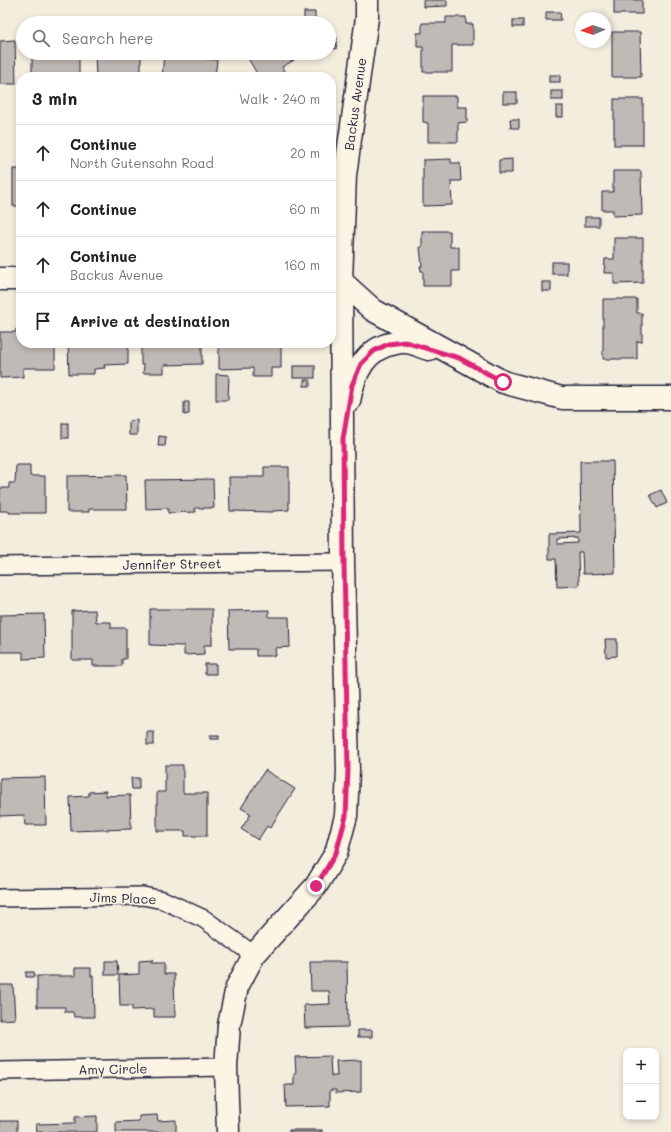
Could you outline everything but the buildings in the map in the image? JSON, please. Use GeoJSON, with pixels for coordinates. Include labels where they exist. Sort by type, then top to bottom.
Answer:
{"type":"FeatureCollection","features":[{"type":"Feature","properties":{"kind":"street","name":"Backus Avenue"},"geometry":{"type":"LineString","coordinates":[[228,1132],[226,1067],[229,1025],[237,987],[254,955],[316,886],[336,853],[346,816],[348,770],[343,439],[336,281],[345,175],[367,18],[367,0]]}},
{"type":"Feature","properties":{"kind":"street"},"geometry":{"type":"LineString","coordinates":[[0,279],[16,279]]}},
{"type":"Feature","properties":{"kind":"street"},"geometry":{"type":"LineString","coordinates":[[336,281],[373,310],[503,382],[562,398],[671,398]]}},
{"type":"Feature","properties":{"kind":"street"},"geometry":{"type":"LineString","coordinates":[[343,439],[352,385],[361,364],[374,351],[388,344],[405,342],[459,358]]}},
{"type":"Feature","properties":{"kind":"street","name":"Jennifer Street"},"geometry":{"type":"LineString","coordinates":[[0,566],[344,562]]}},
{"type":"Feature","properties":{"kind":"street","name":"Jims Place"},"geometry":{"type":"LineString","coordinates":[[0,898],[143,896],[164,900],[204,919],[254,955]]}},
{"type":"Feature","properties":{"kind":"street","name":"Amy Circle"},"geometry":{"type":"LineString","coordinates":[[0,1071],[226,1067]]}},
{"type":"Feature","properties":{"kind":"route"},"geometry":{"type":"LineString","coordinates":[[316,886],[336,853],[346,816],[348,770],[343,439],[352,385],[361,364],[374,351],[388,344],[405,342],[459,358],[503,382]]}}]}
